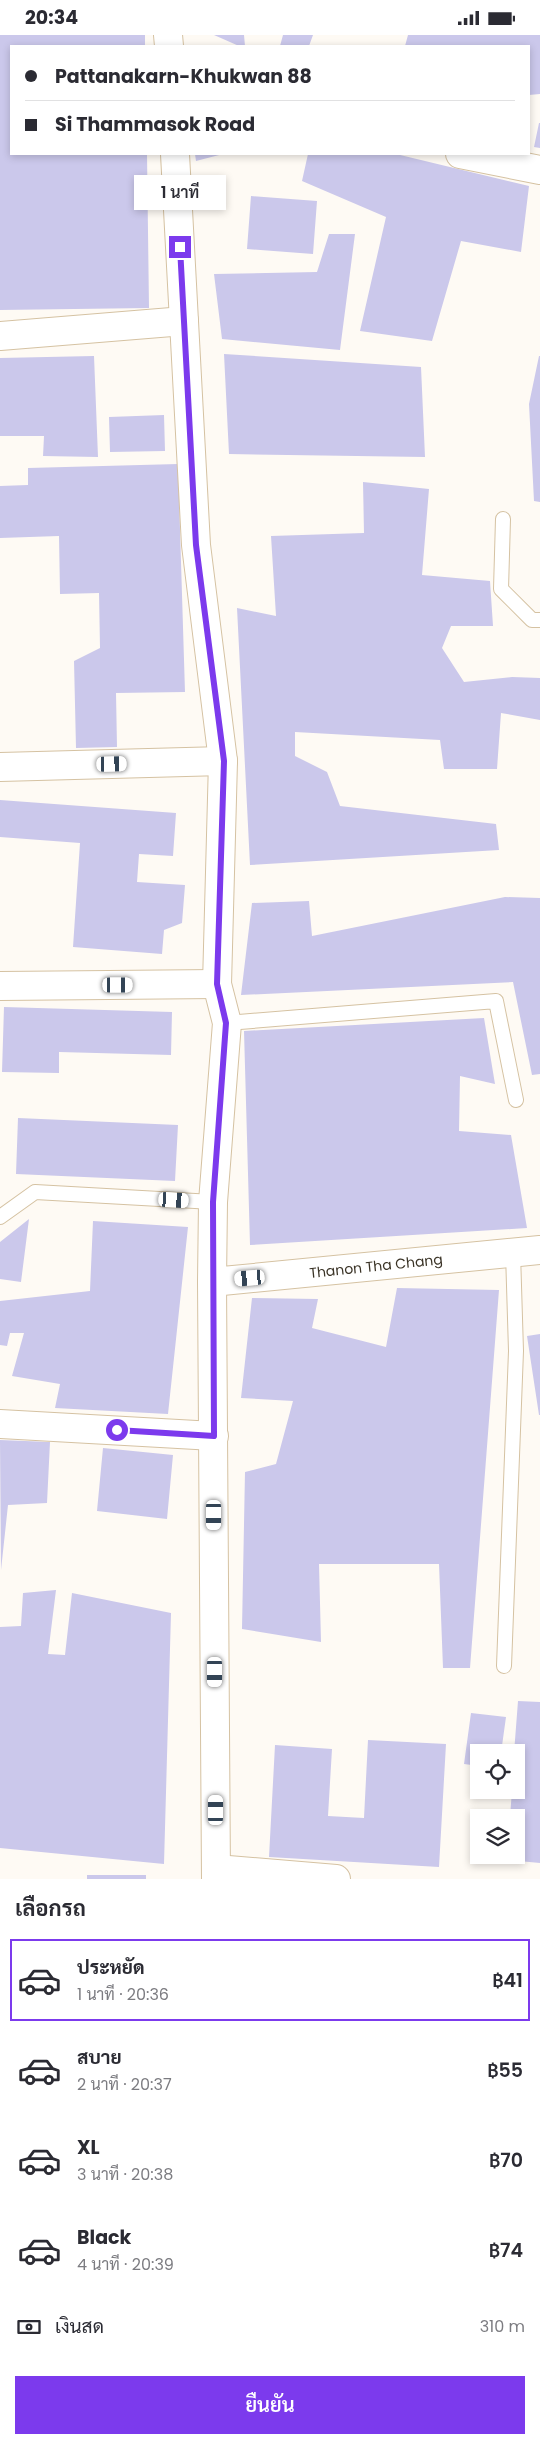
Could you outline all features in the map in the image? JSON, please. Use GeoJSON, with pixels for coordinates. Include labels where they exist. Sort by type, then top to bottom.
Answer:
{"type":"FeatureCollection","features":[{"type":"Feature","properties":{"kind":"street"},"geometry":{"type":"LineString","coordinates":[[175,155],[196,545],[224,761],[217,984],[226,1023],[213,1202],[212,1282],[216,1874],[336,1879]]}},
{"type":"Feature","properties":{"kind":"street"},"geometry":{"type":"LineString","coordinates":[[465,155],[540,170]]}},
{"type":"Feature","properties":{"kind":"street"},"geometry":{"type":"LineString","coordinates":[[0,336],[184,321]]}},
{"type":"Feature","properties":{"kind":"street"},"geometry":{"type":"LineString","coordinates":[[0,767],[224,761]]}},
{"type":"Feature","properties":{"kind":"street"},"geometry":{"type":"LineString","coordinates":[[0,986],[217,984]]}},
{"type":"Feature","properties":{"kind":"street","name":"Thanon Tha Chang"},"geometry":{"type":"LineString","coordinates":[[212,1282],[540,1250]]}},
{"type":"Feature","properties":{"kind":"street"},"geometry":{"type":"LineString","coordinates":[[0,1424],[214,1436]]}},
{"type":"Feature","properties":{"kind":"lane"},"geometry":{"type":"LineString","coordinates":[[503,519],[501,589],[532,620],[540,620]]}},
{"type":"Feature","properties":{"kind":"lane"},"geometry":{"type":"LineString","coordinates":[[226,1023],[496,1001],[516,1100]]}},
{"type":"Feature","properties":{"kind":"lane"},"geometry":{"type":"LineString","coordinates":[[0,1217],[35,1192],[213,1202]]}},
{"type":"Feature","properties":{"kind":"lane"},"geometry":{"type":"LineString","coordinates":[[504,1666],[516,1351],[513,1253]]}},
{"type":"Feature","properties":{"kind":"building"},"geometry":{"type":"Polygon","coordinates":[[[0,35],[145,35],[145,45],[10,45],[10,155],[147,155],[149,308],[0,310],[0,35]]]}},
{"type":"Feature","properties":{"kind":"building"},"geometry":{"type":"Polygon","coordinates":[[[214,35],[244,35],[245,45],[237,45],[214,35]]]}},
{"type":"Feature","properties":{"kind":"building"},"geometry":{"type":"Polygon","coordinates":[[[283,35],[313,35],[309,45],[280,45],[283,35]]]}},
{"type":"Feature","properties":{"kind":"building"},"geometry":{"type":"Polygon","coordinates":[[[408,35],[540,35],[540,94],[530,95],[530,45],[405,45],[408,35]]]}},
{"type":"Feature","properties":{"kind":"building"},"geometry":{"type":"Polygon","coordinates":[[[540,123],[540,148],[534,147],[540,123]]]}},
{"type":"Feature","properties":{"kind":"building"},"geometry":{"type":"Polygon","coordinates":[[[195,155],[219,155],[196,161],[195,155]]]}},
{"type":"Feature","properties":{"kind":"building"},"geometry":{"type":"Polygon","coordinates":[[[308,155],[400,155],[529,186],[521,252],[461,241],[432,341],[360,331],[386,217],[302,181],[308,155]]]}},
{"type":"Feature","properties":{"kind":"building"},"geometry":{"type":"Polygon","coordinates":[[[251,196],[317,201],[313,254],[247,249],[251,196]]]}},
{"type":"Feature","properties":{"kind":"building"},"geometry":{"type":"Polygon","coordinates":[[[329,234],[355,234],[340,350],[222,339],[214,274],[317,272],[329,234]]]}},
{"type":"Feature","properties":{"kind":"building"},"geometry":{"type":"Polygon","coordinates":[[[224,354],[421,367],[425,457],[229,454],[224,354]]]}},
{"type":"Feature","properties":{"kind":"building"},"geometry":{"type":"Polygon","coordinates":[[[94,356],[98,457],[43,456],[44,436],[0,436],[0,358],[94,356]]]}},
{"type":"Feature","properties":{"kind":"building"},"geometry":{"type":"Polygon","coordinates":[[[539,356],[540,502],[534,501],[529,404],[539,356]]]}},
{"type":"Feature","properties":{"kind":"building"},"geometry":{"type":"Polygon","coordinates":[[[164,415],[165,451],[110,452],[109,417],[164,415]]]}},
{"type":"Feature","properties":{"kind":"building"},"geometry":{"type":"Polygon","coordinates":[[[178,464],[185,692],[116,693],[117,747],[76,748],[74,661],[100,648],[99,593],[60,594],[59,536],[0,538],[0,486],[28,485],[28,468],[178,464]]]}},
{"type":"Feature","properties":{"kind":"building"},"geometry":{"type":"Polygon","coordinates":[[[363,482],[429,489],[422,575],[490,581],[493,626],[451,626],[442,648],[464,682],[512,677],[540,678],[540,720],[501,713],[497,769],[444,769],[440,740],[295,732],[295,756],[327,772],[340,806],[496,824],[499,850],[250,865],[237,608],[276,616],[271,536],[364,533],[363,482]]]}},
{"type":"Feature","properties":{"kind":"building"},"geometry":{"type":"Polygon","coordinates":[[[0,800],[176,813],[173,856],[139,854],[137,882],[185,885],[182,923],[164,930],[162,954],[73,947],[80,843],[0,837],[0,800]]]}},
{"type":"Feature","properties":{"kind":"building"},"geometry":{"type":"Polygon","coordinates":[[[505,897],[540,898],[540,1074],[532,1075],[513,982],[241,995],[252,903],[309,901],[312,936],[505,897]]]}},
{"type":"Feature","properties":{"kind":"building"},"geometry":{"type":"Polygon","coordinates":[[[4,1007],[172,1012],[171,1055],[59,1052],[59,1073],[2,1072],[4,1007]]]}},
{"type":"Feature","properties":{"kind":"building"},"geometry":{"type":"Polygon","coordinates":[[[484,1018],[495,1084],[460,1076],[459,1131],[511,1135],[527,1228],[250,1245],[244,1031],[484,1018]]]}},
{"type":"Feature","properties":{"kind":"building"},"geometry":{"type":"Polygon","coordinates":[[[18,1118],[178,1125],[175,1181],[16,1174],[18,1118]]]}},
{"type":"Feature","properties":{"kind":"building"},"geometry":{"type":"Polygon","coordinates":[[[29,1219],[21,1282],[0,1279],[0,1242],[29,1219]]]}},
{"type":"Feature","properties":{"kind":"building"},"geometry":{"type":"Polygon","coordinates":[[[93,1221],[188,1227],[168,1414],[55,1408],[60,1384],[12,1376],[24,1333],[10,1333],[7,1346],[0,1345],[0,1301],[90,1291],[93,1221]]]}},
{"type":"Feature","properties":{"kind":"building"},"geometry":{"type":"Polygon","coordinates":[[[397,1288],[499,1290],[470,1668],[443,1668],[439,1564],[319,1564],[321,1642],[242,1629],[245,1472],[276,1464],[293,1401],[241,1398],[252,1298],[318,1299],[312,1328],[386,1347],[397,1288]]]}},
{"type":"Feature","properties":{"kind":"building"},"geometry":{"type":"Polygon","coordinates":[[[540,1334],[540,1415],[539,1415],[527,1336],[540,1334]]]}},
{"type":"Feature","properties":{"kind":"building"},"geometry":{"type":"Polygon","coordinates":[[[0,1440],[50,1442],[47,1503],[8,1505],[1,1570],[0,1440]]]}},
{"type":"Feature","properties":{"kind":"building"},"geometry":{"type":"Polygon","coordinates":[[[103,1448],[173,1455],[167,1519],[97,1511],[103,1448]]]}},
{"type":"Feature","properties":{"kind":"building"},"geometry":{"type":"Polygon","coordinates":[[[56,1590],[48,1654],[65,1655],[72,1593],[171,1613],[164,1864],[0,1848],[0,1627],[21,1626],[23,1593],[56,1590]]]}},
{"type":"Feature","properties":{"kind":"building"},"geometry":{"type":"Polygon","coordinates":[[[518,1701],[540,1702],[540,1863],[525,1862],[525,1809],[511,1809],[511,1799],[525,1799],[525,1744],[515,1744],[518,1701]]]}},
{"type":"Feature","properties":{"kind":"building"},"geometry":{"type":"Polygon","coordinates":[[[471,1713],[506,1717],[502,1744],[470,1744],[470,1765],[464,1764],[471,1713]]]}},
{"type":"Feature","properties":{"kind":"building"},"geometry":{"type":"Polygon","coordinates":[[[368,1740],[446,1744],[439,1867],[269,1857],[275,1745],[332,1749],[328,1816],[364,1818],[368,1740]]]}},
{"type":"Feature","properties":{"kind":"building"},"geometry":{"type":"Polygon","coordinates":[[[87,1875],[146,1875],[146,1879],[87,1879],[87,1875]]]}},
{"type":"Feature","properties":{"kind":"route"},"geometry":{"type":"LineString","coordinates":[[117,1430],[214,1436],[213,1202],[226,1023],[217,984],[224,761],[196,545],[180,247]]}}]}
